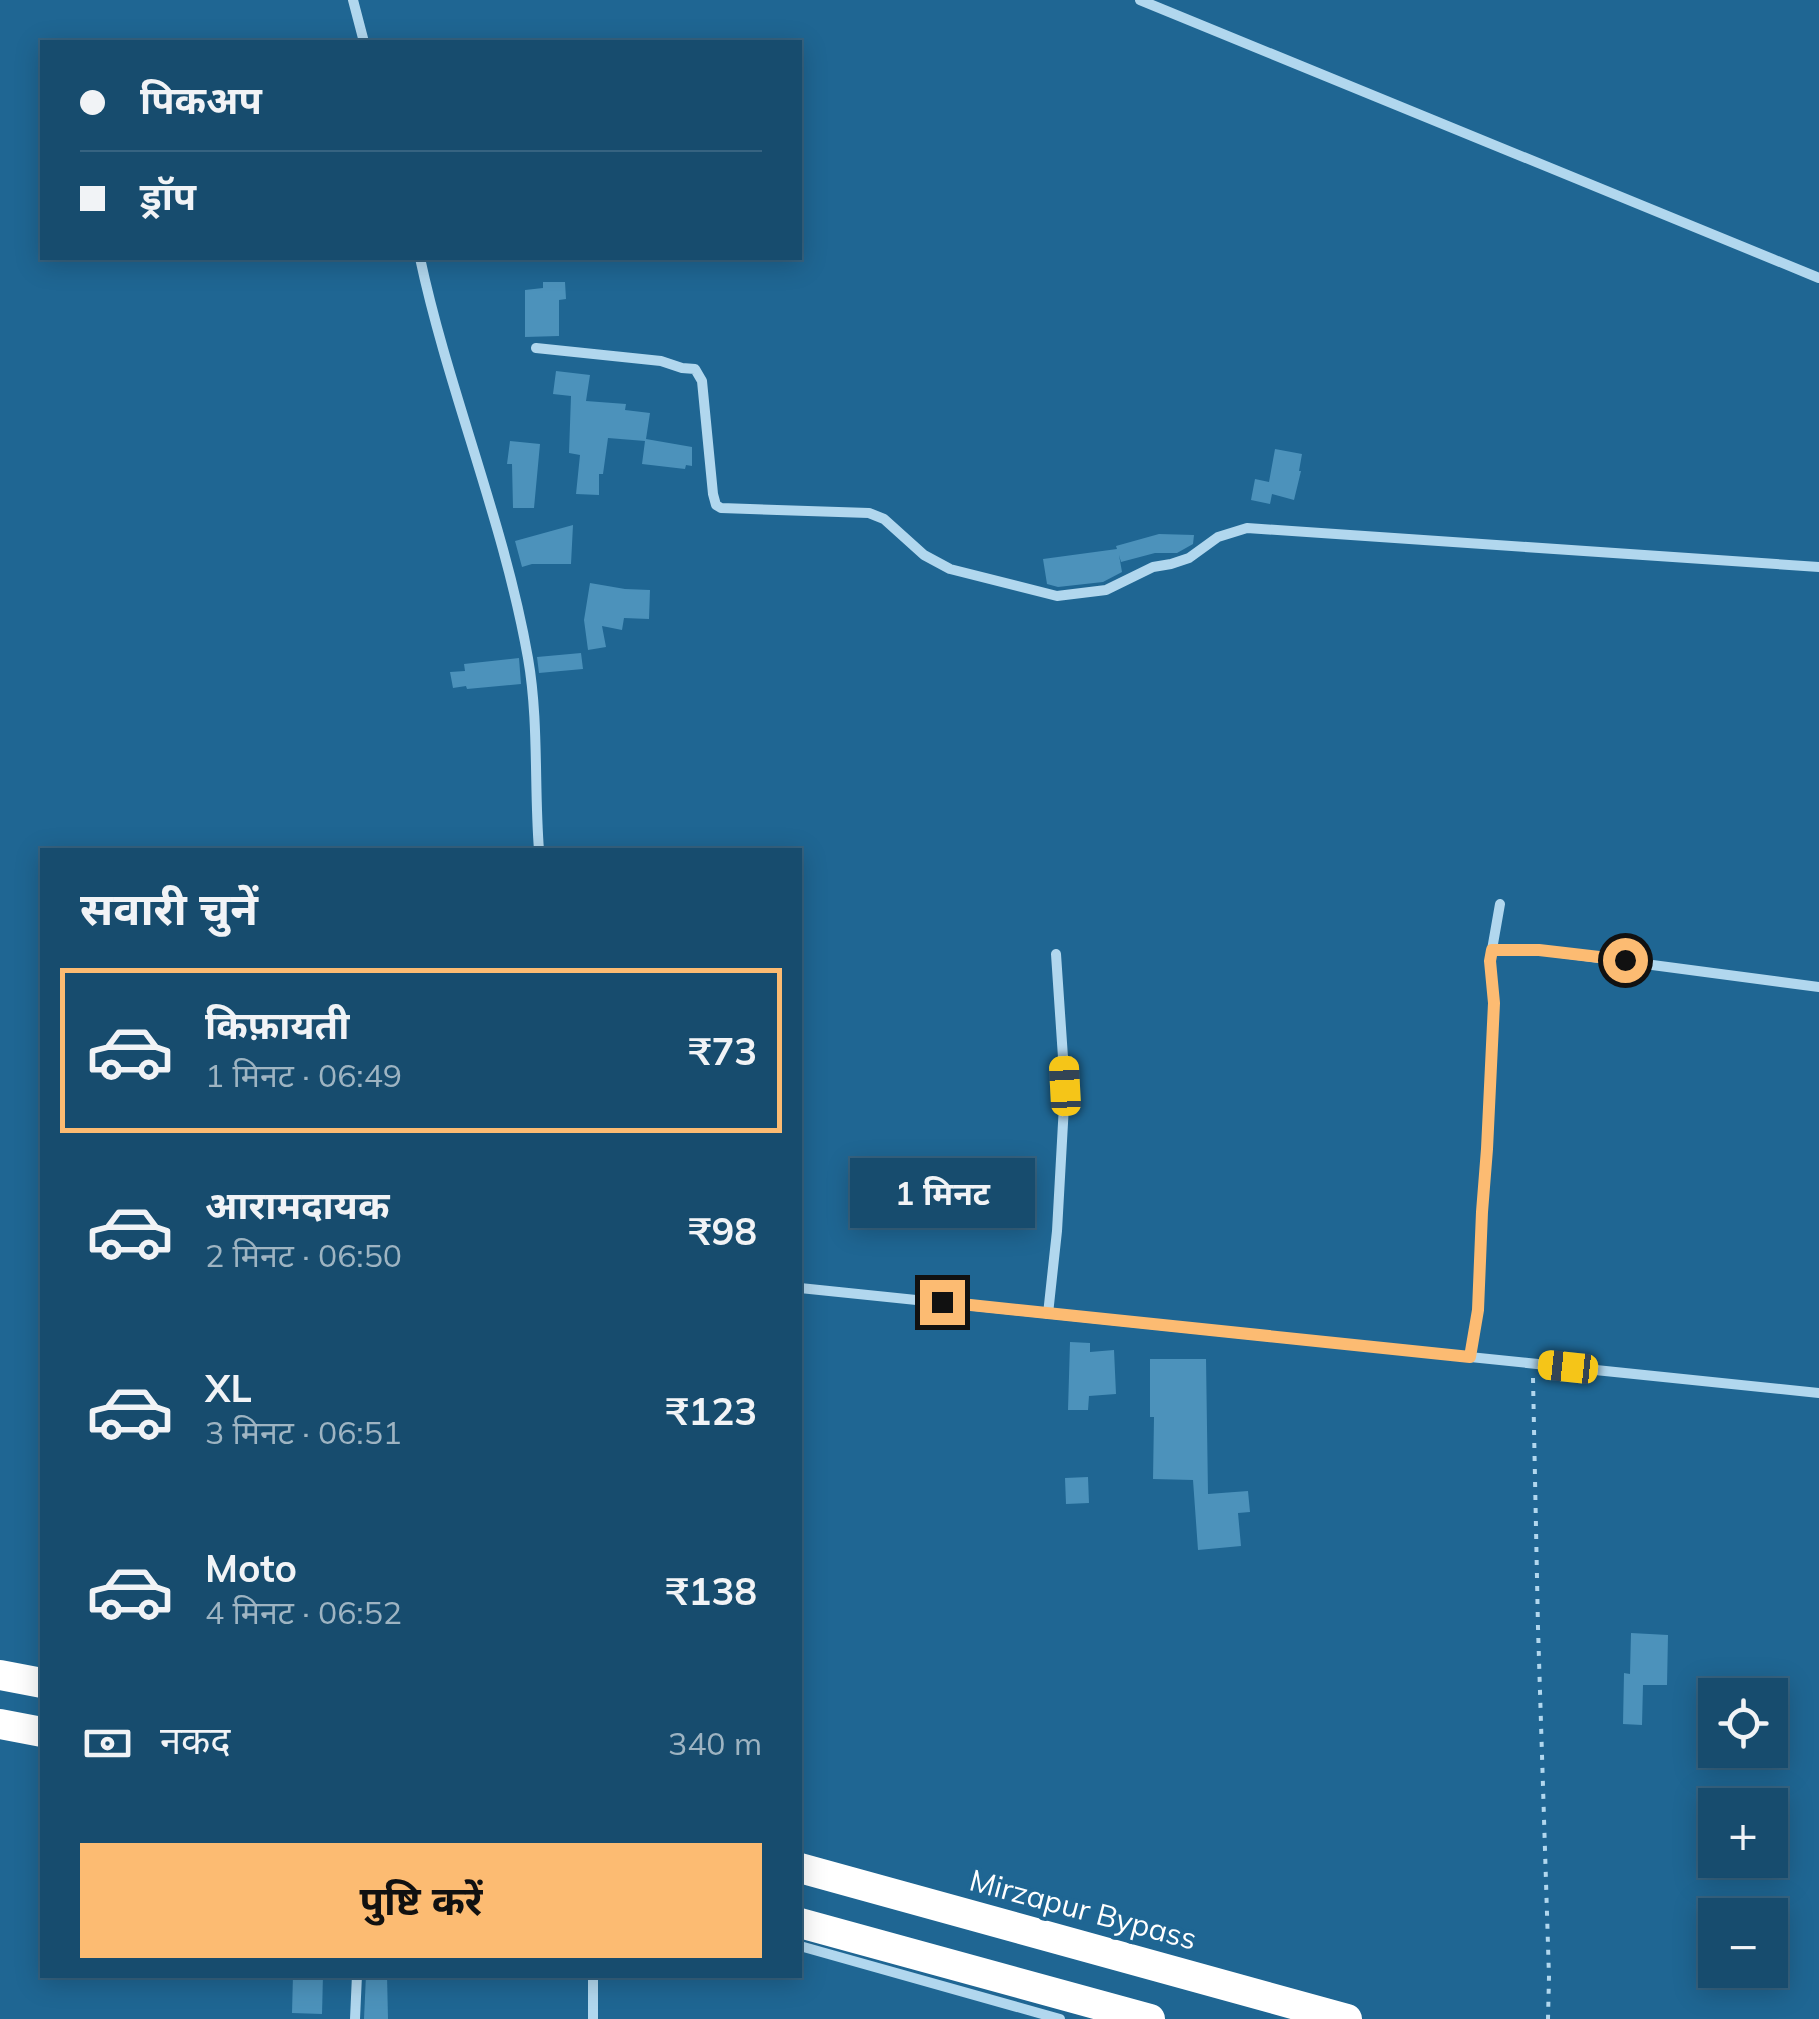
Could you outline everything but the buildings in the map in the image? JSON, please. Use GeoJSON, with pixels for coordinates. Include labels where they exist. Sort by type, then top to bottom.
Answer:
{"type":"FeatureCollection","features":[{"type":"Feature","properties":{"kind":"highway"},"geometry":{"type":"LineString","coordinates":[[0,1675],[40,1683]]}},
{"type":"Feature","properties":{"kind":"highway"},"geometry":{"type":"LineString","coordinates":[[0,1724],[40,1732]]}},
{"type":"Feature","properties":{"kind":"highway","name":"Mirzapur Bypass"},"geometry":{"type":"LineString","coordinates":[[802,1869],[1347,2019]]}},
{"type":"Feature","properties":{"kind":"highway"},"geometry":{"type":"LineString","coordinates":[[802,1923],[1150,2019]]}},
{"type":"Feature","properties":{"kind":"street"},"geometry":{"type":"LineString","coordinates":[[353,0],[363,40]]}},
{"type":"Feature","properties":{"kind":"street"},"geometry":{"type":"LineString","coordinates":[[1140,0],[1819,278]]}},
{"type":"Feature","properties":{"kind":"street"},"geometry":{"type":"LineString","coordinates":[[420,260],[433,317],[504,556],[528,661],[539,848]]}},
{"type":"Feature","properties":{"kind":"street"},"geometry":{"type":"LineString","coordinates":[[536,348],[661,361],[695,369],[702,381],[713,494],[721,508],[869,513],[884,519],[924,556],[950,569],[1057,596],[1106,590],[1153,567],[1189,558],[1218,537],[1247,528],[1819,567]]}},
{"type":"Feature","properties":{"kind":"street"},"geometry":{"type":"LineString","coordinates":[[1470,1357],[1478,1310],[1487,1149],[1494,1003],[1490,961],[1500,904]]}},
{"type":"Feature","properties":{"kind":"street"},"geometry":{"type":"LineString","coordinates":[[1492,950],[1539,950],[1819,987]]}},
{"type":"Feature","properties":{"kind":"street"},"geometry":{"type":"LineString","coordinates":[[1048,1314],[1065,1086],[1056,954]]}},
{"type":"Feature","properties":{"kind":"street"},"geometry":{"type":"LineString","coordinates":[[802,1288],[1819,1393]]}},
{"type":"Feature","properties":{"kind":"street"},"geometry":{"type":"LineString","coordinates":[[802,1947],[1060,2019]]}},
{"type":"Feature","properties":{"kind":"street"},"geometry":{"type":"LineString","coordinates":[[356,2019],[357,1978]]}},
{"type":"Feature","properties":{"kind":"street"},"geometry":{"type":"LineString","coordinates":[[593,1978],[593,2019]]}},
{"type":"Feature","properties":{"kind":"path"},"geometry":{"type":"LineString","coordinates":[[1532,1363],[1548,2019]]}},
{"type":"Feature","properties":{"kind":"route"},"geometry":{"type":"LineString","coordinates":[[942,1302],[1470,1357],[1478,1310],[1487,1149],[1494,1003],[1492,950],[1539,950],[1625,960]]}}]}
